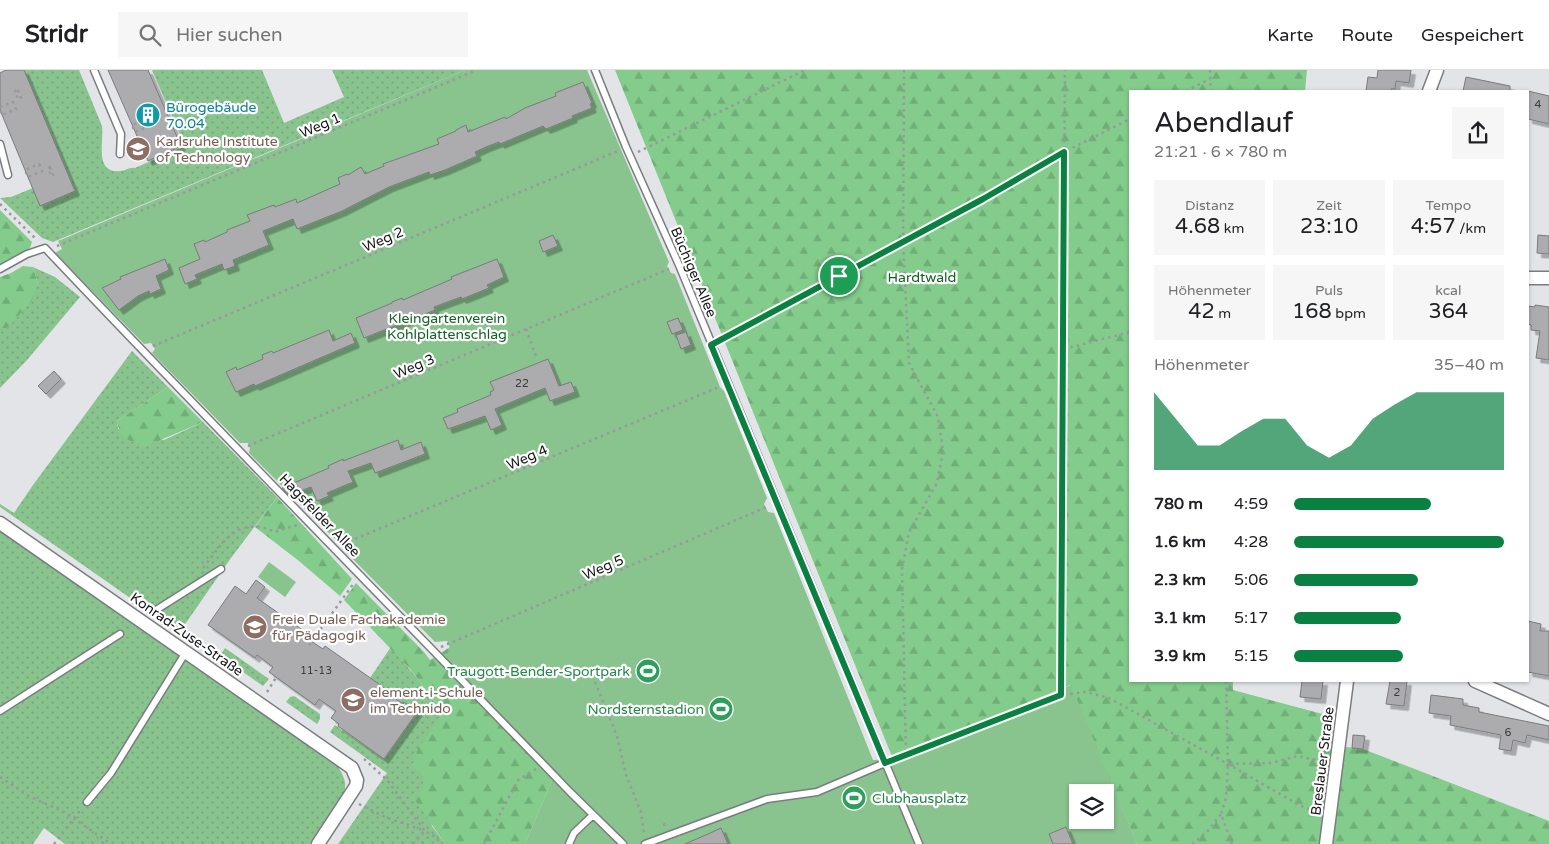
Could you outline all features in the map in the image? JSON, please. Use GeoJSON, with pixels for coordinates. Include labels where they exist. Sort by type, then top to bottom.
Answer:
{"type":"FeatureCollection","features":[{"type":"Feature","properties":{"kind":"street"},"geometry":{"type":"LineString","coordinates":[[1429,90],[1437,70]]}},
{"type":"Feature","properties":{"kind":"street"},"geometry":{"type":"LineString","coordinates":[[1529,278],[1549,278]]}},
{"type":"Feature","properties":{"kind":"street","name":"Konrad-Zuse-Straße"},"geometry":{"type":"LineString","coordinates":[[0,523],[352,768],[357,780],[350,798]]}},
{"type":"Feature","properties":{"kind":"street","name":"Breslauer Straße"},"geometry":{"type":"LineString","coordinates":[[1326,844],[1347,682]]}},
{"type":"Feature","properties":{"kind":"street"},"geometry":{"type":"LineString","coordinates":[[1478,682],[1549,714]]}},
{"type":"Feature","properties":{"kind":"street"},"geometry":{"type":"LineString","coordinates":[[318,844],[350,798]]}},
{"type":"Feature","properties":{"kind":"lane"},"geometry":{"type":"LineString","coordinates":[[94,70],[121,134],[120,154]]}},
{"type":"Feature","properties":{"kind":"lane","name":"Büchiger Allee"},"geometry":{"type":"LineString","coordinates":[[595,70],[630,156],[679,265],[919,844]]}},
{"type":"Feature","properties":{"kind":"lane"},"geometry":{"type":"LineString","coordinates":[[0,144],[8,175]]}},
{"type":"Feature","properties":{"kind":"lane"},"geometry":{"type":"LineString","coordinates":[[0,269],[27,254],[45,248]]}},
{"type":"Feature","properties":{"kind":"lane","name":"Hagsfelder Allee"},"geometry":{"type":"LineString","coordinates":[[45,248],[623,844]]}},
{"type":"Feature","properties":{"kind":"lane"},"geometry":{"type":"LineString","coordinates":[[156,610],[221,569]]}},
{"type":"Feature","properties":{"kind":"lane"},"geometry":{"type":"LineString","coordinates":[[0,711],[120,634]]}},
{"type":"Feature","properties":{"kind":"lane"},"geometry":{"type":"LineString","coordinates":[[88,802],[119,761],[186,652]]}},
{"type":"Feature","properties":{"kind":"lane"},"geometry":{"type":"LineString","coordinates":[[645,844],[767,799],[818,792],[885,763]]}},
{"type":"Feature","properties":{"kind":"lane"},"geometry":{"type":"LineString","coordinates":[[569,844],[574,833],[593,815]]}},
{"type":"Feature","properties":{"kind":"path","name":"Weg 1"},"geometry":{"type":"LineString","coordinates":[[60,246],[477,70]]}},
{"type":"Feature","properties":{"kind":"path"},"geometry":{"type":"LineString","coordinates":[[630,156],[805,70]]}},
{"type":"Feature","properties":{"kind":"path"},"geometry":{"type":"LineString","coordinates":[[904,70],[903,241],[909,363],[938,417],[943,450],[937,483],[909,532],[902,569],[906,756]]}},
{"type":"Feature","properties":{"kind":"path"},"geometry":{"type":"LineString","coordinates":[[1061,695],[1065,70]]}},
{"type":"Feature","properties":{"kind":"path"},"geometry":{"type":"LineString","coordinates":[[1210,70],[1210,90]]}},
{"type":"Feature","properties":{"kind":"path"},"geometry":{"type":"LineString","coordinates":[[1188,90],[1210,79]]}},
{"type":"Feature","properties":{"kind":"path"},"geometry":{"type":"LineString","coordinates":[[13,102],[16,108],[2,115],[0,109],[13,102]]}},
{"type":"Feature","properties":{"kind":"path"},"geometry":{"type":"LineString","coordinates":[[146,119],[149,126],[135,132],[132,125],[146,119]]}},
{"type":"Feature","properties":{"kind":"path"},"geometry":{"type":"LineString","coordinates":[[711,345],[983,199],[1064,152],[1129,120]]}},
{"type":"Feature","properties":{"kind":"path","name":"Weg 2"},"geometry":{"type":"LineString","coordinates":[[153,346],[621,150]]}},
{"type":"Feature","properties":{"kind":"path"},"geometry":{"type":"LineString","coordinates":[[40,164],[42,171],[28,177],[25,170],[40,164]]}},
{"type":"Feature","properties":{"kind":"path"},"geometry":{"type":"LineString","coordinates":[[0,204],[45,248]]}},
{"type":"Feature","properties":{"kind":"path","name":"Weg 3"},"geometry":{"type":"LineString","coordinates":[[249,446],[669,269]]}},
{"type":"Feature","properties":{"kind":"path"},"geometry":{"type":"LineString","coordinates":[[526,329],[537,359]]}},
{"type":"Feature","properties":{"kind":"path"},"geometry":{"type":"LineString","coordinates":[[1063,350],[1129,332]]}},
{"type":"Feature","properties":{"kind":"path","name":"Weg 4"},"geometry":{"type":"LineString","coordinates":[[334,548],[727,383]]}},
{"type":"Feature","properties":{"kind":"path","name":"Weg 5"},"geometry":{"type":"LineString","coordinates":[[448,644],[765,508]]}},
{"type":"Feature","properties":{"kind":"path"},"geometry":{"type":"LineString","coordinates":[[200,571],[223,542],[239,529],[248,526],[266,528],[275,532],[307,520]]}},
{"type":"Feature","properties":{"kind":"path"},"geometry":{"type":"LineString","coordinates":[[309,645],[360,574]]}},
{"type":"Feature","properties":{"kind":"path"},"geometry":{"type":"LineString","coordinates":[[267,692],[277,676]]}},
{"type":"Feature","properties":{"kind":"path"},"geometry":{"type":"LineString","coordinates":[[595,682],[617,736],[626,775],[641,812],[644,834]]}},
{"type":"Feature","properties":{"kind":"path"},"geometry":{"type":"LineString","coordinates":[[1192,844],[1207,832],[1221,814],[1226,798],[1228,764],[1226,682]]}},
{"type":"Feature","properties":{"kind":"path"},"geometry":{"type":"LineString","coordinates":[[885,763],[1061,695],[1086,692],[1109,698],[1299,805],[1330,817]]}},
{"type":"Feature","properties":{"kind":"path"},"geometry":{"type":"LineString","coordinates":[[1228,764],[1271,762],[1297,756],[1321,761],[1338,755]]}},
{"type":"Feature","properties":{"kind":"path"},"geometry":{"type":"LineString","coordinates":[[364,759],[387,780],[425,831]]}},
{"type":"Feature","properties":{"kind":"path"},"geometry":{"type":"LineString","coordinates":[[484,844],[518,780],[544,764]]}},
{"type":"Feature","properties":{"kind":"path"},"geometry":{"type":"LineString","coordinates":[[0,777],[29,796],[73,818],[111,844]]}},
{"type":"Feature","properties":{"kind":"path"},"geometry":{"type":"LineString","coordinates":[[350,798],[372,811],[425,831],[442,844]]}},
{"type":"Feature","properties":{"kind":"path"},"geometry":{"type":"LineString","coordinates":[[1221,814],[1232,844]]}},
{"type":"Feature","properties":{"kind":"path"},"geometry":{"type":"LineString","coordinates":[[54,844],[73,818]]}},
{"type":"Feature","properties":{"kind":"path"},"geometry":{"type":"LineString","coordinates":[[663,825],[669,823]]}},
{"type":"Feature","properties":{"kind":"path"},"geometry":{"type":"LineString","coordinates":[[412,844],[425,831]]}},
{"type":"Feature","properties":{"kind":"green space","name":"Karlsruhe Institute of Technology"},"geometry":{"type":"Polygon","coordinates":[[[24,70],[79,70],[102,126],[103,162],[112,171],[120,171],[135,168],[185,146],[152,70],[262,70],[284,123],[344,97],[332,70],[465,70],[53,242],[42,238],[0,198],[11,197],[33,188],[24,70]]]}},
{"type":"Feature","properties":{"kind":"green space","name":"Kleingartenverein Kohlplattenschlag"},"geometry":{"type":"Polygon","coordinates":[[[465,70],[587,70],[669,262],[667,266],[671,273],[675,274],[720,387],[724,391],[767,498],[764,504],[768,512],[774,513],[873,760],[893,759],[1071,685],[1112,784],[1069,784],[1069,829],[1114,829],[1114,789],[1137,844],[525,844],[555,773],[446,656],[450,648],[447,641],[435,642],[344,550],[346,548],[344,541],[338,542],[249,453],[248,443],[240,443],[152,353],[155,349],[151,343],[144,344],[55,253],[62,249],[58,241],[465,70]]]}},
{"type":"Feature","properties":{"kind":"green space","name":"Hardtwald"},"geometry":{"type":"Polygon","coordinates":[[[615,70],[1307,70],[1305,90],[1129,90],[1129,682],[1233,682],[1233,690],[1334,717],[1330,745],[1363,749],[1549,821],[1549,844],[1137,844],[1114,789],[1114,784],[1112,784],[1070,685],[893,759],[615,70]]]}},
{"type":"Feature","properties":{"kind":"green space"},"geometry":{"type":"Polygon","coordinates":[[[0,210],[32,242],[30,248],[0,266],[0,210]]]}},
{"type":"Feature","properties":{"kind":"green space"},"geometry":{"type":"Polygon","coordinates":[[[23,266],[33,267],[38,284],[31,302],[7,328],[0,328],[0,277],[23,266]]]}},
{"type":"Feature","properties":{"kind":"green space"},"geometry":{"type":"Polygon","coordinates":[[[33,267],[55,277],[80,297],[27,360],[0,388],[0,328],[7,328],[38,284],[33,267]]]}},
{"type":"Feature","properties":{"kind":"green space"},"geometry":{"type":"Polygon","coordinates":[[[132,351],[168,387],[117,421],[118,429],[164,440],[203,422],[277,497],[231,558],[181,630],[166,623],[0,507],[0,504],[14,513],[132,351]]]}},
{"type":"Feature","properties":{"kind":"green space"},"geometry":{"type":"Polygon","coordinates":[[[168,387],[203,422],[144,447],[126,438],[120,432],[117,421],[168,387]]]}},
{"type":"Feature","properties":{"kind":"green space"},"geometry":{"type":"Polygon","coordinates":[[[277,497],[352,579],[340,596],[255,527],[277,497]]]}},
{"type":"Feature","properties":{"kind":"green space"},"geometry":{"type":"Polygon","coordinates":[[[774,513],[555,773],[525,844],[445,844],[415,800],[423,782],[413,764],[418,749],[441,715],[439,704],[427,695],[421,683],[410,669],[344,600],[356,583],[430,660],[450,647],[774,513]]]}},
{"type":"Feature","properties":{"kind":"green space"},"geometry":{"type":"Polygon","coordinates":[[[0,529],[337,765],[345,781],[344,793],[336,808],[310,844],[65,844],[44,828],[33,844],[0,844],[0,529]]]}},
{"type":"Feature","properties":{"kind":"green space"},"geometry":{"type":"Polygon","coordinates":[[[269,562],[296,582],[285,597],[258,577],[269,562]]]}},
{"type":"Feature","properties":{"kind":"green space"},"geometry":{"type":"Polygon","coordinates":[[[391,647],[421,683],[427,695],[439,704],[441,715],[413,764],[422,775],[432,826],[445,844],[338,844],[387,773],[330,732],[335,725],[384,759],[417,711],[405,702],[402,705],[383,692],[386,689],[370,678],[391,647]]]}},
{"type":"Feature","properties":{"kind":"green space"},"geometry":{"type":"Polygon","coordinates":[[[225,648],[269,679],[263,686],[220,656],[225,648]]]}},
{"type":"Feature","properties":{"kind":"green space"},"geometry":{"type":"Polygon","coordinates":[[[294,696],[320,714],[317,724],[286,702],[290,697],[294,696]]]}},
{"type":"Feature","properties":{"kind":"building"},"geometry":{"type":"Polygon","coordinates":[[[6,70],[24,70],[75,191],[40,206],[0,110],[0,73],[6,70]]]}},
{"type":"Feature","properties":{"kind":"building","name":"Bürogebäude 70.04"},"geometry":{"type":"Polygon","coordinates":[[[108,70],[148,70],[181,146],[148,161],[108,70]]]}},
{"type":"Feature","properties":{"kind":"building"},"geometry":{"type":"Polygon","coordinates":[[[1378,70],[1411,70],[1409,83],[1396,81],[1395,89],[1366,90],[1368,77],[1377,78],[1378,70]]]}},
{"type":"Feature","properties":{"kind":"building"},"geometry":{"type":"Polygon","coordinates":[[[1466,77],[1510,86],[1510,90],[1463,90],[1466,77]]]}},
{"type":"Feature","properties":{"kind":"building"},"geometry":{"type":"Polygon","coordinates":[[[583,82],[592,103],[590,104],[592,108],[572,116],[573,118],[546,129],[543,126],[500,144],[499,142],[486,147],[475,152],[477,156],[445,170],[430,175],[429,172],[389,187],[342,211],[297,229],[293,219],[263,231],[269,245],[233,260],[235,266],[224,270],[222,264],[195,275],[197,279],[185,284],[179,268],[200,259],[194,244],[204,240],[205,242],[227,232],[227,230],[250,221],[247,215],[296,199],[297,203],[340,184],[338,178],[348,175],[361,167],[365,174],[384,166],[383,164],[439,144],[437,139],[466,125],[468,132],[505,117],[506,119],[525,108],[556,96],[555,93],[583,82]]]}},
{"type":"Feature","properties":{"kind":"building"},"geometry":{"type":"Polygon","coordinates":[[[1529,91],[1549,96],[1549,124],[1529,119],[1529,91]]]}},
{"type":"Feature","properties":{"kind":"building"},"geometry":{"type":"Polygon","coordinates":[[[553,235],[558,246],[543,252],[539,241],[553,235]]]}},
{"type":"Feature","properties":{"kind":"building"},"geometry":{"type":"Polygon","coordinates":[[[1538,235],[1549,236],[1549,254],[1537,253],[1538,235]]]}},
{"type":"Feature","properties":{"kind":"building"},"geometry":{"type":"Polygon","coordinates":[[[165,259],[169,270],[156,276],[161,289],[150,294],[149,291],[138,296],[119,310],[102,288],[121,279],[120,277],[165,259]]]}},
{"type":"Feature","properties":{"kind":"building"},"geometry":{"type":"Polygon","coordinates":[[[497,259],[504,277],[487,285],[489,288],[462,299],[461,297],[434,307],[435,310],[364,338],[356,318],[402,298],[403,300],[452,279],[451,277],[497,259]]]}},
{"type":"Feature","properties":{"kind":"building"},"geometry":{"type":"Polygon","coordinates":[[[1535,305],[1549,307],[1549,360],[1536,358],[1540,331],[1531,330],[1531,325],[1529,324],[1529,306],[1535,307],[1535,305]]]}},
{"type":"Feature","properties":{"kind":"building"},"geometry":{"type":"Polygon","coordinates":[[[678,318],[683,330],[672,334],[667,322],[678,318]]]}},
{"type":"Feature","properties":{"kind":"building"},"geometry":{"type":"Polygon","coordinates":[[[329,330],[333,341],[351,333],[355,343],[255,386],[254,384],[236,392],[226,372],[236,367],[237,370],[263,359],[262,355],[272,351],[273,353],[329,330]]]}},
{"type":"Feature","properties":{"kind":"building"},"geometry":{"type":"Polygon","coordinates":[[[686,332],[691,345],[681,349],[676,335],[686,332]]]}},
{"type":"Feature","properties":{"kind":"building"},"geometry":{"type":"Polygon","coordinates":[[[548,359],[559,386],[571,382],[575,392],[550,401],[545,388],[495,409],[502,425],[491,430],[485,416],[448,429],[443,418],[458,412],[457,409],[491,395],[490,392],[494,390],[490,382],[548,359]]]}},
{"type":"Feature","properties":{"kind":"building"},"geometry":{"type":"Polygon","coordinates":[[[54,371],[61,379],[46,394],[38,386],[54,371]]]}},
{"type":"Feature","properties":{"kind":"building"},"geometry":{"type":"Polygon","coordinates":[[[398,440],[401,450],[421,442],[425,454],[375,473],[371,463],[348,471],[353,482],[327,493],[329,496],[317,501],[311,487],[289,495],[282,488],[329,468],[328,466],[343,459],[343,461],[398,440]]]}},
{"type":"Feature","properties":{"kind":"building"},"geometry":{"type":"Polygon","coordinates":[[[256,580],[265,587],[257,598],[304,631],[302,635],[323,649],[325,646],[386,689],[384,691],[403,704],[404,702],[418,711],[384,759],[338,726],[339,724],[331,718],[336,711],[319,699],[315,705],[269,672],[273,667],[257,655],[255,658],[208,625],[235,586],[246,594],[256,580]]]}},
{"type":"Feature","properties":{"kind":"building"},"geometry":{"type":"Polygon","coordinates":[[[1529,621],[1541,624],[1540,631],[1549,631],[1549,676],[1529,672],[1529,621]]]}},
{"type":"Feature","properties":{"kind":"building"},"geometry":{"type":"Polygon","coordinates":[[[1302,682],[1323,682],[1321,699],[1300,697],[1302,682]]]}},
{"type":"Feature","properties":{"kind":"building"},"geometry":{"type":"Polygon","coordinates":[[[1390,682],[1407,682],[1404,706],[1386,704],[1390,682]]]}},
{"type":"Feature","properties":{"kind":"building"},"geometry":{"type":"Polygon","coordinates":[[[1431,695],[1463,699],[1463,705],[1479,708],[1479,712],[1549,726],[1549,740],[1527,735],[1525,743],[1513,740],[1511,751],[1499,749],[1501,735],[1450,725],[1451,716],[1429,713],[1431,695]]]}},
{"type":"Feature","properties":{"kind":"building"},"geometry":{"type":"Polygon","coordinates":[[[1353,735],[1365,736],[1363,749],[1352,748],[1353,735]]]}},
{"type":"Feature","properties":{"kind":"building"},"geometry":{"type":"Polygon","coordinates":[[[1066,827],[1073,844],[1053,844],[1049,834],[1066,827]]]}},
{"type":"Feature","properties":{"kind":"building"},"geometry":{"type":"Polygon","coordinates":[[[721,828],[728,844],[685,844],[708,834],[721,828]]]}},
{"type":"Feature","properties":{"kind":"place","name":"Bürogebäude 70.04"},"geometry":{"type":"Point","coordinates":[148,115]}},
{"type":"Feature","properties":{"kind":"place","name":"Karlsruhe Institute of Technology"},"geometry":{"type":"Point","coordinates":[138,149]}},
{"type":"Feature","properties":{"kind":"place","name":"Freie Duale Fachakademie für Pädagogik"},"geometry":{"type":"Point","coordinates":[255,627]}},
{"type":"Feature","properties":{"kind":"place","name":"Traugott-Bender-Sportpark"},"geometry":{"type":"Point","coordinates":[648,671]}},
{"type":"Feature","properties":{"kind":"place","name":"element-i-Schule im Technido"},"geometry":{"type":"Point","coordinates":[353,700]}},
{"type":"Feature","properties":{"kind":"place","name":"Nordsternstadion"},"geometry":{"type":"Point","coordinates":[721,709]}},
{"type":"Feature","properties":{"kind":"place","name":"Clubhausplatz"},"geometry":{"type":"Point","coordinates":[854,798]}},
{"type":"Feature","properties":{"kind":"route"},"geometry":{"type":"LineString","coordinates":[[1064,152],[1061,695],[885,763],[711,345],[839,276],[983,199],[1064,152]]}}]}
